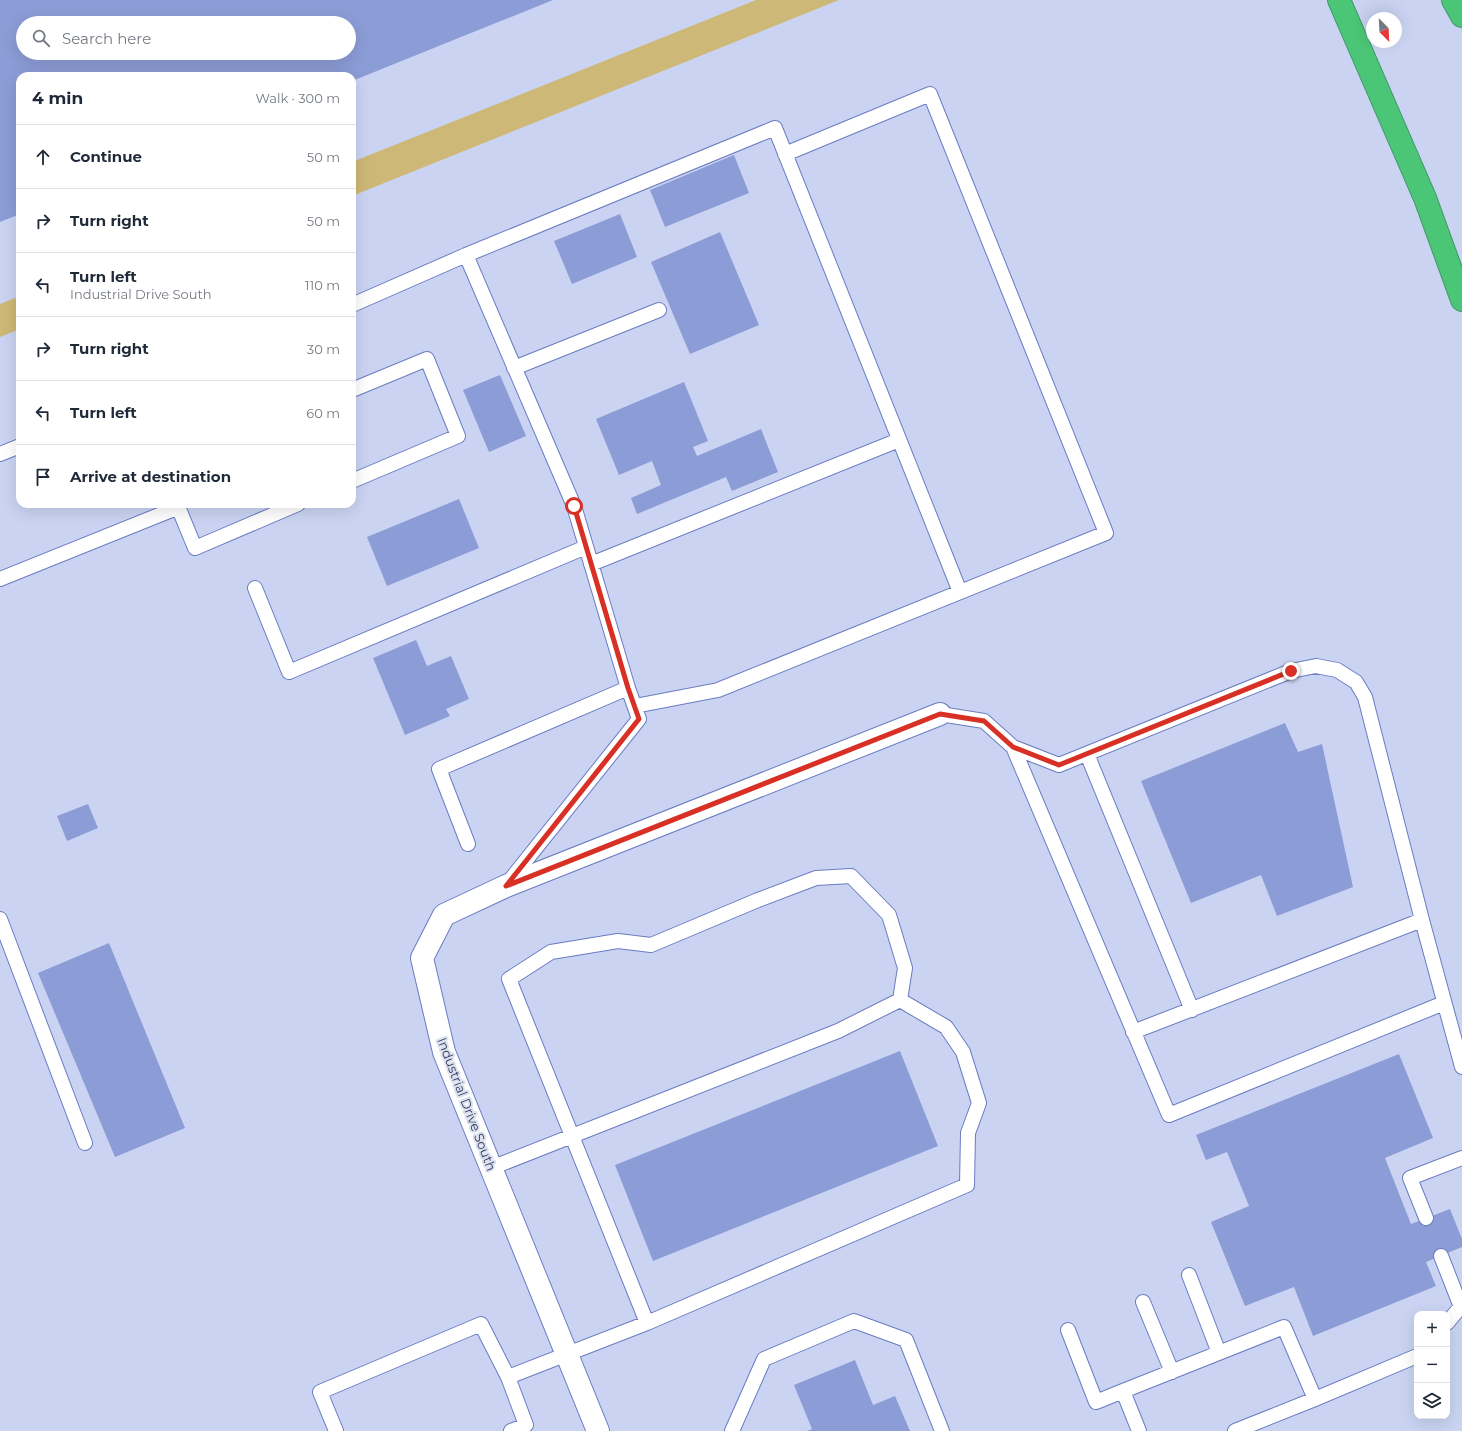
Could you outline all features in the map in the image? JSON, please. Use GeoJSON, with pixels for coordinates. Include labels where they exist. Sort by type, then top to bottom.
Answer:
{"type":"FeatureCollection","features":[{"type":"Feature","properties":{"kind":"highway"},"geometry":{"type":"LineString","coordinates":[[1339,0],[1425,198],[1462,300]]}},
{"type":"Feature","properties":{"kind":"highway"},"geometry":{"type":"LineString","coordinates":[[1453,0],[1462,16]]}},
{"type":"Feature","properties":{"kind":"street","name":"Industrial Drive South"},"geometry":{"type":"LineString","coordinates":[[598,1431],[444,1052],[422,958],[444,915],[506,886],[940,714]]}},
{"type":"Feature","properties":{"kind":"lane"},"geometry":{"type":"LineString","coordinates":[[635,706],[718,690],[1106,533],[930,94],[785,154]]}},
{"type":"Feature","properties":{"kind":"lane"},"geometry":{"type":"LineString","coordinates":[[356,303],[466,255],[775,128],[960,592]]}},
{"type":"Feature","properties":{"kind":"lane"},"geometry":{"type":"LineString","coordinates":[[466,255],[574,506],[628,688],[639,719],[506,886]]}},
{"type":"Feature","properties":{"kind":"lane"},"geometry":{"type":"LineString","coordinates":[[514,368],[659,310]]}},
{"type":"Feature","properties":{"kind":"lane"},"geometry":{"type":"LineString","coordinates":[[356,388],[427,359],[458,436],[356,479]]}},
{"type":"Feature","properties":{"kind":"lane"},"geometry":{"type":"LineString","coordinates":[[591,564],[899,440]]}},
{"type":"Feature","properties":{"kind":"lane"},"geometry":{"type":"LineString","coordinates":[[0,454],[16,448]]}},
{"type":"Feature","properties":{"kind":"lane"},"geometry":{"type":"LineString","coordinates":[[0,579],[171,508]]}},
{"type":"Feature","properties":{"kind":"lane"},"geometry":{"type":"LineString","coordinates":[[179,508],[195,548],[289,508]]}},
{"type":"Feature","properties":{"kind":"lane"},"geometry":{"type":"LineString","coordinates":[[254,588],[289,672],[586,547]]}},
{"type":"Feature","properties":{"kind":"lane"},"geometry":{"type":"LineString","coordinates":[[940,714],[984,721],[1013,747],[1059,765],[1291,671],[1316,666],[1337,670],[1356,682],[1365,697],[1422,920],[1462,1067]]}},
{"type":"Feature","properties":{"kind":"lane"},"geometry":{"type":"LineString","coordinates":[[468,844],[439,770],[628,688]]}},
{"type":"Feature","properties":{"kind":"lane"},"geometry":{"type":"LineString","coordinates":[[1013,747],[1169,1115],[1444,1003]]}},
{"type":"Feature","properties":{"kind":"lane"},"geometry":{"type":"LineString","coordinates":[[1087,754],[1192,1010]]}},
{"type":"Feature","properties":{"kind":"lane"},"geometry":{"type":"LineString","coordinates":[[647,1323],[509,979],[551,952],[618,941],[651,944],[816,878],[851,876],[889,915],[905,968],[900,1000]]}},
{"type":"Feature","properties":{"kind":"lane"},"geometry":{"type":"LineString","coordinates":[[0,919],[6,955],[85,1144]]}},
{"type":"Feature","properties":{"kind":"lane"},"geometry":{"type":"LineString","coordinates":[[1133,1032],[1422,920]]}},
{"type":"Feature","properties":{"kind":"lane"},"geometry":{"type":"LineString","coordinates":[[491,1168],[838,1031],[900,1000]]}},
{"type":"Feature","properties":{"kind":"lane"},"geometry":{"type":"LineString","coordinates":[[508,1377],[566,1353],[647,1323],[967,1185],[968,1133],[979,1103],[963,1052],[946,1027],[900,1000]]}},
{"type":"Feature","properties":{"kind":"lane"},"geometry":{"type":"LineString","coordinates":[[1426,1218],[1410,1178],[1462,1158]]}},
{"type":"Feature","properties":{"kind":"lane"},"geometry":{"type":"LineString","coordinates":[[1441,1256],[1461,1306],[1450,1319]]}},
{"type":"Feature","properties":{"kind":"lane"},"geometry":{"type":"LineString","coordinates":[[1188,1276],[1219,1353]]}},
{"type":"Feature","properties":{"kind":"lane"},"geometry":{"type":"LineString","coordinates":[[1143,1302],[1172,1372]]}},
{"type":"Feature","properties":{"kind":"lane"},"geometry":{"type":"LineString","coordinates":[[732,1431],[764,1359],[854,1321],[906,1340],[942,1431]]}},
{"type":"Feature","properties":{"kind":"lane"},"geometry":{"type":"LineString","coordinates":[[336,1431],[320,1392],[481,1324],[508,1377],[526,1425],[511,1431]]}},
{"type":"Feature","properties":{"kind":"lane"},"geometry":{"type":"LineString","coordinates":[[1068,1330],[1096,1402],[1284,1327],[1315,1399]]}},
{"type":"Feature","properties":{"kind":"lane"},"geometry":{"type":"LineString","coordinates":[[1235,1431],[1414,1357]]}},
{"type":"Feature","properties":{"kind":"lane"},"geometry":{"type":"LineString","coordinates":[[1123,1391],[1139,1431]]}},
{"type":"Feature","properties":{"kind":"shaded area"},"geometry":{"type":"Polygon","coordinates":[[[756,0],[839,0],[356,194],[356,160],[756,0]]]}},
{"type":"Feature","properties":{"kind":"shaded area"},"geometry":{"type":"Polygon","coordinates":[[[16,298],[16,331],[0,337],[0,304],[16,298]]]}},
{"type":"Feature","properties":{"kind":"building"},"geometry":{"type":"Polygon","coordinates":[[[0,0],[553,0],[356,79],[356,72],[16,72],[16,216],[0,222],[0,0]]]}},
{"type":"Feature","properties":{"kind":"building"},"geometry":{"type":"Polygon","coordinates":[[[734,155],[749,193],[665,227],[650,190],[734,155]]]}},
{"type":"Feature","properties":{"kind":"building"},"geometry":{"type":"Polygon","coordinates":[[[620,214],[637,257],[572,284],[554,241],[620,214]]]}},
{"type":"Feature","properties":{"kind":"building"},"geometry":{"type":"Polygon","coordinates":[[[720,232],[759,325],[690,354],[651,262],[720,232]]]}},
{"type":"Feature","properties":{"kind":"building"},"geometry":{"type":"Polygon","coordinates":[[[500,375],[526,436],[489,452],[463,390],[500,375]]]}},
{"type":"Feature","properties":{"kind":"building"},"geometry":{"type":"Polygon","coordinates":[[[684,382],[708,441],[693,447],[697,456],[761,429],[778,472],[732,491],[726,477],[637,514],[631,498],[661,485],[652,461],[619,475],[596,419],[684,382]]]}},
{"type":"Feature","properties":{"kind":"building"},"geometry":{"type":"Polygon","coordinates":[[[459,499],[479,548],[387,586],[367,537],[459,499]]]}},
{"type":"Feature","properties":{"kind":"building"},"geometry":{"type":"Polygon","coordinates":[[[416,640],[427,666],[451,656],[469,699],[446,709],[450,716],[405,735],[373,658],[416,640]]]}},
{"type":"Feature","properties":{"kind":"building"},"geometry":{"type":"Polygon","coordinates":[[[1285,723],[1298,752],[1322,744],[1353,887],[1277,916],[1261,875],[1191,903],[1141,781],[1285,723]]]}},
{"type":"Feature","properties":{"kind":"building"},"geometry":{"type":"Polygon","coordinates":[[[88,804],[98,828],[67,841],[57,816],[88,804]]]}},
{"type":"Feature","properties":{"kind":"building"},"geometry":{"type":"Polygon","coordinates":[[[109,943],[185,1128],[115,1157],[38,973],[109,943]]]}},
{"type":"Feature","properties":{"kind":"building"},"geometry":{"type":"Polygon","coordinates":[[[900,1051],[938,1146],[653,1261],[615,1165],[900,1051]]]}},
{"type":"Feature","properties":{"kind":"building"},"geometry":{"type":"Polygon","coordinates":[[[1399,1054],[1433,1138],[1385,1158],[1411,1224],[1450,1209],[1462,1239],[1462,1247],[1426,1262],[1436,1286],[1313,1336],[1294,1287],[1245,1306],[1211,1222],[1249,1206],[1227,1152],[1206,1160],[1196,1135],[1399,1054]]]}},
{"type":"Feature","properties":{"kind":"building"},"geometry":{"type":"Polygon","coordinates":[[[855,1360],[873,1405],[895,1396],[910,1431],[807,1431],[812,1429],[794,1385],[855,1360]]]}},
{"type":"Feature","properties":{"kind":"route"},"geometry":{"type":"LineString","coordinates":[[574,506],[628,688],[639,719],[506,886],[940,714],[984,721],[1013,747],[1059,765],[1291,671]]}}]}
